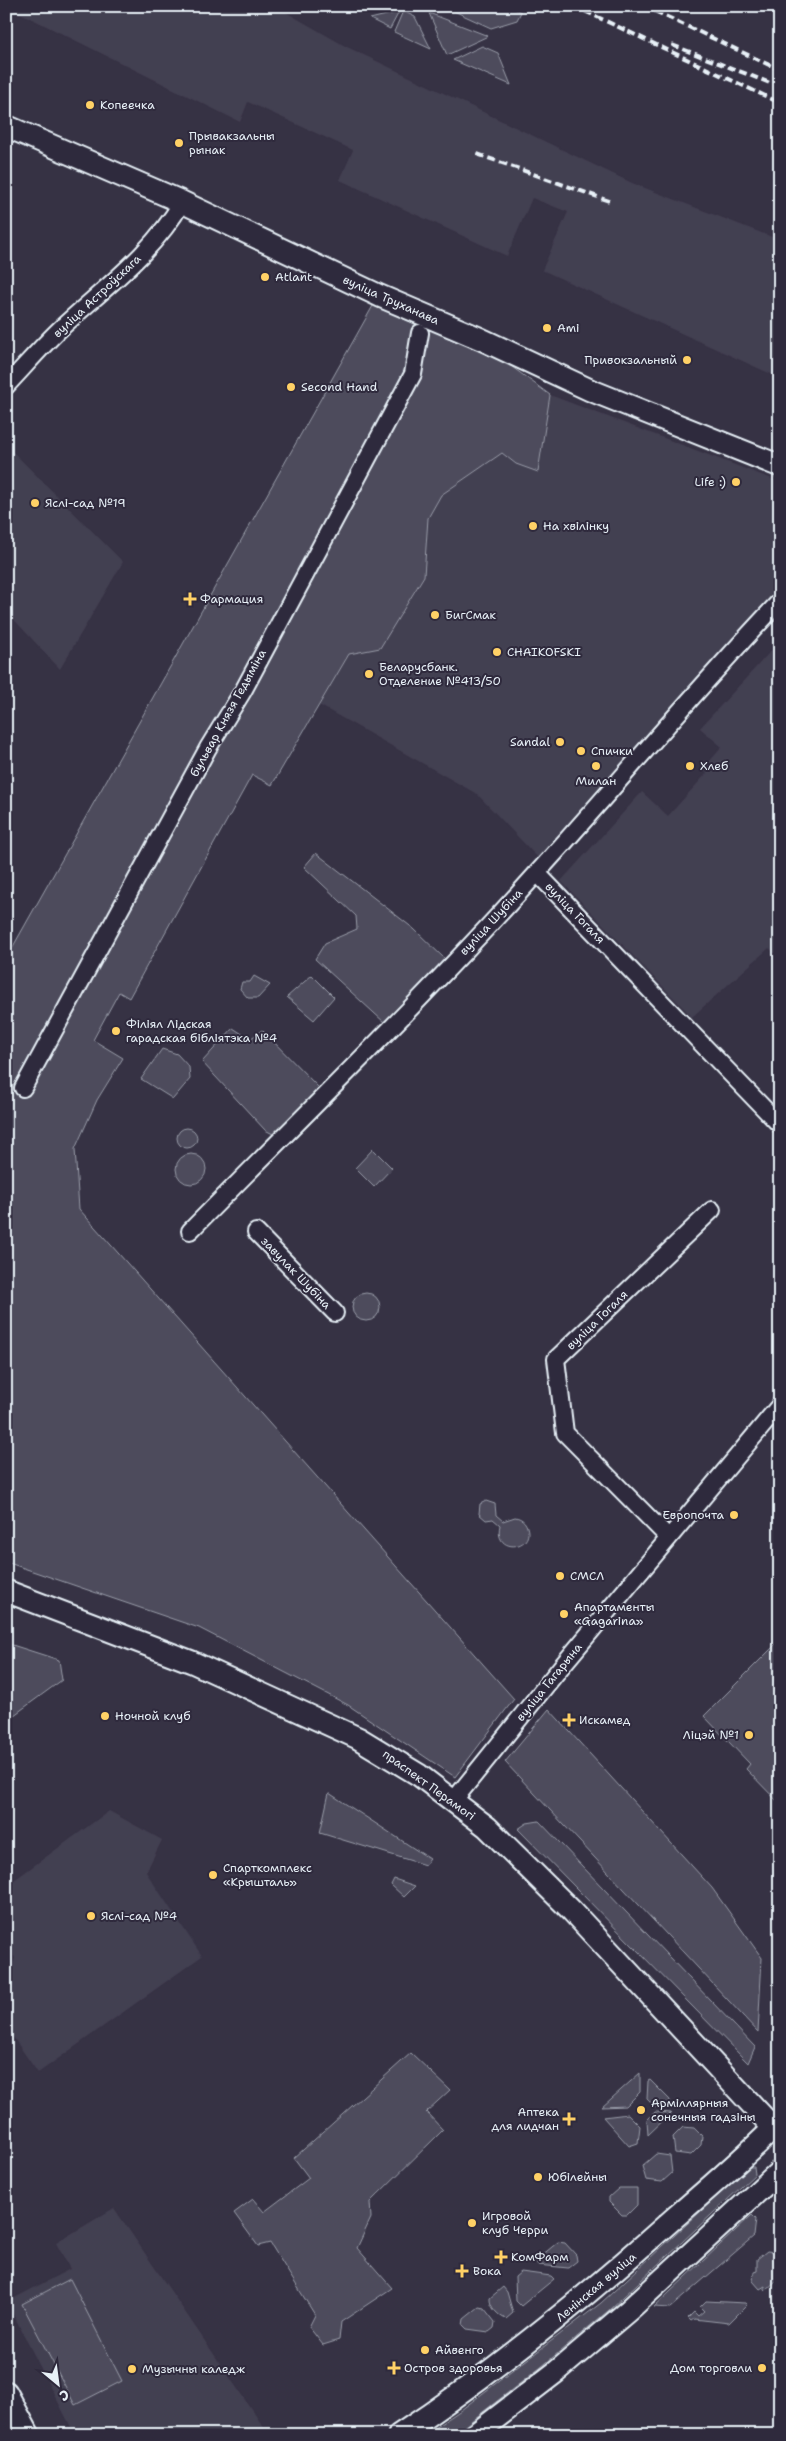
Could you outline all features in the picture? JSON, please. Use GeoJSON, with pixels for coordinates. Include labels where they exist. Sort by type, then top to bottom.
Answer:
{"type":"FeatureCollection","features":[{"type":"Feature","properties":{"kind":"main road","name":"вуліца Труханава"},"geometry":{"type":"LineString","coordinates":[[6,126],[182,202],[380,296],[590,390],[780,466]]}},
{"type":"Feature","properties":{"kind":"main road","name":"праспект Перамогі"},"geometry":{"type":"LineString","coordinates":[[6,1591],[192,1662],[358,1738],[419,1775],[487,1827],[572,1911],[778,2129]]}},
{"type":"Feature","properties":{"kind":"main road","name":"Ленінская вуліца"},"geometry":{"type":"LineString","coordinates":[[398,2435],[444,2405],[523,2346],[600,2284],[778,2129]]}},
{"type":"Feature","properties":{"kind":"main road"},"geometry":{"type":"LineString","coordinates":[[474,2435],[556,2372],[629,2310],[780,2171]]}},
{"type":"Feature","properties":{"kind":"main road"},"geometry":{"type":"LineString","coordinates":[[6,2392],[29,2435]]}},
{"type":"Feature","properties":{"kind":"street","name":"вуліца Астроўскага"},"geometry":{"type":"LineString","coordinates":[[6,386],[60,329],[135,262],[175,214],[182,202]]}},
{"type":"Feature","properties":{"kind":"street","name":"бульвар Князя Гедыміна"},"geometry":{"type":"LineString","coordinates":[[23,1088],[200,764],[243,691],[413,374],[420,333]]}},
{"type":"Feature","properties":{"kind":"street","name":"вуліца Шубіна"},"geometry":{"type":"LineString","coordinates":[[190,1232],[458,958],[537,873],[733,650],[780,601]]}},
{"type":"Feature","properties":{"kind":"street","name":"вуліца Гогаля"},"geometry":{"type":"LineString","coordinates":[[537,873],[780,1125]]}},
{"type":"Feature","properties":{"kind":"street","name":"вуліца Гогаля"},"geometry":{"type":"LineString","coordinates":[[669,1538],[564,1433],[556,1359],[712,1210]]}},
{"type":"Feature","properties":{"kind":"street","name":"завулак Шубіна"},"geometry":{"type":"LineString","coordinates":[[256,1232],[335,1313]]}},
{"type":"Feature","properties":{"kind":"street","name":"вуліца Гагарына"},"geometry":{"type":"LineString","coordinates":[[454,1800],[780,1405]]}},
{"type":"Feature","properties":{"kind":"shaded area"},"geometry":{"type":"Polygon","coordinates":[[[6,6],[275,6],[345,46],[632,183],[780,240],[780,378],[542,270],[568,212],[532,198],[507,256],[340,180],[353,150],[248,102],[240,122],[6,6]]]}},
{"type":"Feature","properties":{"kind":"shaded area"},"geometry":{"type":"Polygon","coordinates":[[[443,6],[509,6],[521,12],[517,20],[491,28],[443,6]]]}},
{"type":"Feature","properties":{"kind":"shaded area"},"geometry":{"type":"Polygon","coordinates":[[[403,11],[415,17],[431,49],[394,32],[403,11]]]}},
{"type":"Feature","properties":{"kind":"shaded area"},"geometry":{"type":"Polygon","coordinates":[[[399,12],[390,29],[370,19],[399,12]]]}},
{"type":"Feature","properties":{"kind":"shaded area"},"geometry":{"type":"Polygon","coordinates":[[[429,13],[488,36],[447,55],[429,13]]]}},
{"type":"Feature","properties":{"kind":"shaded area"},"geometry":{"type":"Polygon","coordinates":[[[482,46],[498,53],[511,85],[453,60],[482,46]]]}},
{"type":"Feature","properties":{"kind":"shaded area"},"geometry":{"type":"Polygon","coordinates":[[[374,304],[508,364],[550,395],[538,472],[516,464],[502,453],[441,495],[428,518],[424,576],[380,648],[349,654],[272,785],[252,775],[129,998],[119,992],[93,1040],[123,1058],[97,1100],[75,1149],[79,1209],[514,1699],[455,1777],[348,1705],[199,1628],[6,1562],[6,959],[374,304]]]}},
{"type":"Feature","properties":{"kind":"shaded area"},"geometry":{"type":"Polygon","coordinates":[[[550,395],[780,482],[780,593],[541,861],[477,794],[319,705],[349,654],[380,648],[424,577],[428,518],[441,495],[502,453],[516,464],[538,472],[550,395]]]}},
{"type":"Feature","properties":{"kind":"shaded area","name":"Яслі-сад №19"},"geometry":{"type":"Polygon","coordinates":[[[6,445],[123,562],[60,669],[6,611],[6,445]]]}},
{"type":"Feature","properties":{"kind":"shaded area"},"geometry":{"type":"Polygon","coordinates":[[[780,641],[780,958],[769,948],[692,1017],[561,881],[642,792],[668,816],[707,773],[703,769],[722,747],[700,728],[780,641]]]}},
{"type":"Feature","properties":{"kind":"shaded area"},"geometry":{"type":"Polygon","coordinates":[[[316,853],[414,929],[446,960],[385,1023],[315,959],[325,943],[357,929],[356,916],[304,867],[316,853]]]}},
{"type":"Feature","properties":{"kind":"shaded area"},"geometry":{"type":"Polygon","coordinates":[[[312,975],[334,997],[314,1020],[287,997],[312,975]]]}},
{"type":"Feature","properties":{"kind":"shaded area"},"geometry":{"type":"Polygon","coordinates":[[[254,976],[270,985],[258,998],[248,998],[240,989],[242,982],[250,982],[254,976]]]}},
{"type":"Feature","properties":{"kind":"shaded area"},"geometry":{"type":"Polygon","coordinates":[[[233,1028],[250,1039],[262,1030],[320,1089],[279,1132],[273,1134],[265,1130],[202,1062],[233,1028]]]}},
{"type":"Feature","properties":{"kind":"shaded area"},"geometry":{"type":"Polygon","coordinates":[[[162,1049],[177,1054],[189,1067],[190,1079],[173,1099],[141,1079],[162,1049]]]}},
{"type":"Feature","properties":{"kind":"shaded area"},"geometry":{"type":"Polygon","coordinates":[[[187,1128],[194,1131],[197,1138],[194,1145],[187,1148],[180,1145],[177,1138],[180,1131],[187,1128]]]}},
{"type":"Feature","properties":{"kind":"shaded area"},"geometry":{"type":"Polygon","coordinates":[[[373,1149],[392,1168],[374,1187],[355,1168],[373,1149]]]}},
{"type":"Feature","properties":{"kind":"shaded area"},"geometry":{"type":"Polygon","coordinates":[[[191,1154],[201,1159],[206,1169],[201,1179],[191,1184],[181,1179],[176,1169],[181,1159],[191,1154]]]}},
{"type":"Feature","properties":{"kind":"shaded area"},"geometry":{"type":"Polygon","coordinates":[[[366,1293],[376,1297],[380,1307],[376,1317],[366,1321],[356,1317],[352,1307],[356,1297],[366,1293]]]}},
{"type":"Feature","properties":{"kind":"shaded area"},"geometry":{"type":"Polygon","coordinates":[[[486,1501],[495,1504],[496,1515],[503,1521],[515,1517],[524,1521],[528,1535],[525,1541],[514,1546],[502,1541],[499,1535],[500,1525],[493,1519],[486,1520],[479,1514],[480,1504],[486,1501]]]}},
{"type":"Feature","properties":{"kind":"shaded area","name":"Ліцэй №1"},"geometry":{"type":"Polygon","coordinates":[[[780,1640],[780,1804],[746,1769],[750,1764],[704,1716],[780,1640]]]}},
{"type":"Feature","properties":{"kind":"shaded area"},"geometry":{"type":"Polygon","coordinates":[[[6,1643],[59,1660],[62,1680],[6,1721],[6,1643]]]}},
{"type":"Feature","properties":{"kind":"shaded area"},"geometry":{"type":"Polygon","coordinates":[[[549,1709],[712,1888],[762,1958],[758,2032],[505,1762],[549,1709]]]}},
{"type":"Feature","properties":{"kind":"shaded area"},"geometry":{"type":"Polygon","coordinates":[[[329,1793],[430,1859],[425,1865],[320,1833],[329,1793]]]}},
{"type":"Feature","properties":{"kind":"shaded area","name":"Яслі-сад №4"},"geometry":{"type":"Polygon","coordinates":[[[109,1811],[162,1840],[146,1872],[202,1956],[38,2073],[6,2027],[6,1976],[10,1973],[15,1958],[6,1946],[6,1886],[109,1811]]]}},
{"type":"Feature","properties":{"kind":"shaded area"},"geometry":{"type":"Polygon","coordinates":[[[539,1821],[755,2047],[748,2063],[518,1829],[527,1823],[539,1821]]]}},
{"type":"Feature","properties":{"kind":"shaded area"},"geometry":{"type":"Polygon","coordinates":[[[394,1879],[415,1886],[404,1897],[391,1885],[394,1879]]]}},
{"type":"Feature","properties":{"kind":"shaded area"},"geometry":{"type":"Polygon","coordinates":[[[411,2053],[450,2090],[426,2112],[443,2130],[370,2202],[371,2218],[357,2248],[392,2288],[341,2322],[339,2340],[323,2345],[309,2327],[315,2315],[270,2243],[258,2246],[234,2213],[253,2199],[264,2212],[309,2178],[294,2158],[411,2053]]]}},
{"type":"Feature","properties":{"kind":"shaded area"},"geometry":{"type":"Polygon","coordinates":[[[640,2073],[640,2092],[626,2106],[602,2107],[640,2073]]]}},
{"type":"Feature","properties":{"kind":"shaded area"},"geometry":{"type":"Polygon","coordinates":[[[650,2080],[670,2100],[668,2105],[655,2107],[647,2099],[648,2081],[650,2080]]]}},
{"type":"Feature","properties":{"kind":"shaded area"},"geometry":{"type":"Polygon","coordinates":[[[655,2112],[671,2113],[648,2135],[647,2120],[655,2112]]]}},
{"type":"Feature","properties":{"kind":"shaded area"},"geometry":{"type":"Polygon","coordinates":[[[628,2114],[640,2126],[638,2143],[629,2146],[603,2117],[628,2114]]]}},
{"type":"Feature","properties":{"kind":"shaded area"},"geometry":{"type":"Polygon","coordinates":[[[683,2127],[694,2128],[702,2136],[701,2145],[691,2155],[675,2153],[673,2137],[683,2127]]]}},
{"type":"Feature","properties":{"kind":"shaded area"},"geometry":{"type":"Polygon","coordinates":[[[656,2154],[670,2156],[672,2173],[662,2182],[646,2180],[642,2166],[656,2154]]]}},
{"type":"Feature","properties":{"kind":"shaded area"},"geometry":{"type":"Polygon","coordinates":[[[749,2167],[754,2167],[755,2174],[608,2311],[540,2368],[453,2435],[424,2435],[461,2410],[601,2303],[749,2167]]]}},
{"type":"Feature","properties":{"kind":"shaded area"},"geometry":{"type":"Polygon","coordinates":[[[619,2188],[637,2188],[637,2205],[627,2215],[622,2215],[609,2202],[609,2197],[619,2188]]]}},
{"type":"Feature","properties":{"kind":"shaded area","name":"Музычны каледж"},"geometry":{"type":"Polygon","coordinates":[[[114,2208],[269,2435],[75,2435],[7,2302],[70,2269],[56,2243],[114,2208]]]}},
{"type":"Feature","properties":{"kind":"shaded area"},"geometry":{"type":"Polygon","coordinates":[[[752,2215],[756,2219],[754,2236],[670,2308],[654,2307],[752,2215]]]}},
{"type":"Feature","properties":{"kind":"shaded area"},"geometry":{"type":"Polygon","coordinates":[[[558,2242],[565,2243],[576,2255],[577,2261],[568,2268],[538,2265],[535,2261],[558,2242]]]}},
{"type":"Feature","properties":{"kind":"shaded area"},"geometry":{"type":"Polygon","coordinates":[[[767,2251],[776,2252],[780,2259],[778,2279],[765,2291],[765,2286],[760,2289],[753,2281],[754,2272],[757,2271],[757,2259],[767,2251]]]}},
{"type":"Feature","properties":{"kind":"shaded area"},"geometry":{"type":"Polygon","coordinates":[[[521,2272],[551,2276],[554,2279],[521,2306],[516,2301],[515,2277],[521,2272]]]}},
{"type":"Feature","properties":{"kind":"shaded area"},"geometry":{"type":"Polygon","coordinates":[[[70,2279],[122,2381],[75,2405],[22,2304],[70,2279]]]}},
{"type":"Feature","properties":{"kind":"shaded area"},"geometry":{"type":"Polygon","coordinates":[[[503,2287],[507,2292],[513,2313],[506,2319],[500,2316],[490,2301],[490,2298],[503,2287]]]}},
{"type":"Feature","properties":{"kind":"shaded area"},"geometry":{"type":"Polygon","coordinates":[[[706,2301],[745,2303],[747,2305],[729,2323],[694,2319],[691,2321],[688,2318],[694,2312],[698,2316],[704,2311],[700,2307],[706,2301]]]}},
{"type":"Feature","properties":{"kind":"shaded area"},"geometry":{"type":"Polygon","coordinates":[[[479,2307],[484,2308],[495,2322],[494,2328],[489,2332],[467,2329],[463,2325],[464,2319],[479,2307]]]}},
{"type":"Feature","properties":{"kind":"railway"},"geometry":{"type":"LineString","coordinates":[[574,6],[780,103]]}},
{"type":"Feature","properties":{"kind":"railway"},"geometry":{"type":"LineString","coordinates":[[644,6],[780,70]]}},
{"type":"Feature","properties":{"kind":"railway"},"geometry":{"type":"LineString","coordinates":[[672,45],[770,83]]}},
{"type":"Feature","properties":{"kind":"railway"},"geometry":{"type":"LineString","coordinates":[[477,154],[609,201]]}},
{"type":"Feature","properties":{"kind":"place","name":"Копеечка"},"geometry":{"type":"Point","coordinates":[90,105]}},
{"type":"Feature","properties":{"kind":"place","name":"Прывакзальны рынак"},"geometry":{"type":"Point","coordinates":[179,143]}},
{"type":"Feature","properties":{"kind":"place","name":"Atlant"},"geometry":{"type":"Point","coordinates":[265,277]}},
{"type":"Feature","properties":{"kind":"place","name":"Ami"},"geometry":{"type":"Point","coordinates":[547,328]}},
{"type":"Feature","properties":{"kind":"place","name":"Привокзальный"},"geometry":{"type":"Point","coordinates":[687,360]}},
{"type":"Feature","properties":{"kind":"place","name":"Second Hand"},"geometry":{"type":"Point","coordinates":[291,387]}},
{"type":"Feature","properties":{"kind":"place","name":"Life :)"},"geometry":{"type":"Point","coordinates":[736,482]}},
{"type":"Feature","properties":{"kind":"place","name":"Яслі-сад №19"},"geometry":{"type":"Point","coordinates":[35,503]}},
{"type":"Feature","properties":{"kind":"place","name":"На хвілінку"},"geometry":{"type":"Point","coordinates":[533,526]}},
{"type":"Feature","properties":{"kind":"place","name":"Фармация"},"geometry":{"type":"Point","coordinates":[190,599]}},
{"type":"Feature","properties":{"kind":"place","name":"БигСмак"},"geometry":{"type":"Point","coordinates":[435,615]}},
{"type":"Feature","properties":{"kind":"place","name":"CHAIKOFSKI"},"geometry":{"type":"Point","coordinates":[497,652]}},
{"type":"Feature","properties":{"kind":"place","name":"Беларусбанк. Отделение №413/50"},"geometry":{"type":"Point","coordinates":[369,674]}},
{"type":"Feature","properties":{"kind":"place","name":"Sandal"},"geometry":{"type":"Point","coordinates":[560,742]}},
{"type":"Feature","properties":{"kind":"place","name":"Спички"},"geometry":{"type":"Point","coordinates":[581,751]}},
{"type":"Feature","properties":{"kind":"place","name":"Милан"},"geometry":{"type":"Point","coordinates":[596,766]}},
{"type":"Feature","properties":{"kind":"place","name":"Хлеб"},"geometry":{"type":"Point","coordinates":[690,766]}},
{"type":"Feature","properties":{"kind":"place","name":"Філіял Лідская гарадская бібліятэка №4"},"geometry":{"type":"Point","coordinates":[116,1031]}},
{"type":"Feature","properties":{"kind":"place","name":"Европочта"},"geometry":{"type":"Point","coordinates":[734,1515]}},
{"type":"Feature","properties":{"kind":"place","name":"СМСЛ"},"geometry":{"type":"Point","coordinates":[560,1576]}},
{"type":"Feature","properties":{"kind":"place","name":"Апартаменты «Gagarina»"},"geometry":{"type":"Point","coordinates":[564,1614]}},
{"type":"Feature","properties":{"kind":"place","name":"Ночной клуб"},"geometry":{"type":"Point","coordinates":[105,1716]}},
{"type":"Feature","properties":{"kind":"place","name":"Искамед"},"geometry":{"type":"Point","coordinates":[569,1720]}},
{"type":"Feature","properties":{"kind":"place","name":"Ліцэй №1"},"geometry":{"type":"Point","coordinates":[749,1735]}},
{"type":"Feature","properties":{"kind":"place","name":"Спарткомплекс «Крышталь»"},"geometry":{"type":"Point","coordinates":[213,1875]}},
{"type":"Feature","properties":{"kind":"place","name":"Яслі-сад №4"},"geometry":{"type":"Point","coordinates":[91,1916]}},
{"type":"Feature","properties":{"kind":"place","name":"Арміллярныя сонечныя гадзіны"},"geometry":{"type":"Point","coordinates":[641,2110]}},
{"type":"Feature","properties":{"kind":"place","name":"Аптека для лидчан"},"geometry":{"type":"Point","coordinates":[569,2119]}},
{"type":"Feature","properties":{"kind":"place","name":"Юбілейны"},"geometry":{"type":"Point","coordinates":[538,2177]}},
{"type":"Feature","properties":{"kind":"place","name":"Игровой клуб Черри"},"geometry":{"type":"Point","coordinates":[472,2223]}},
{"type":"Feature","properties":{"kind":"place","name":"КомФарм"},"geometry":{"type":"Point","coordinates":[501,2257]}},
{"type":"Feature","properties":{"kind":"place","name":"Вока"},"geometry":{"type":"Point","coordinates":[462,2271]}},
{"type":"Feature","properties":{"kind":"place","name":"Айвенго"},"geometry":{"type":"Point","coordinates":[425,2350]}},
{"type":"Feature","properties":{"kind":"place","name":"Остров здоровья"},"geometry":{"type":"Point","coordinates":[394,2368]}},
{"type":"Feature","properties":{"kind":"place","name":"Дом торговли"},"geometry":{"type":"Point","coordinates":[762,2368]}},
{"type":"Feature","properties":{"kind":"place","name":"Музычны каледж"},"geometry":{"type":"Point","coordinates":[132,2369]}}]}
